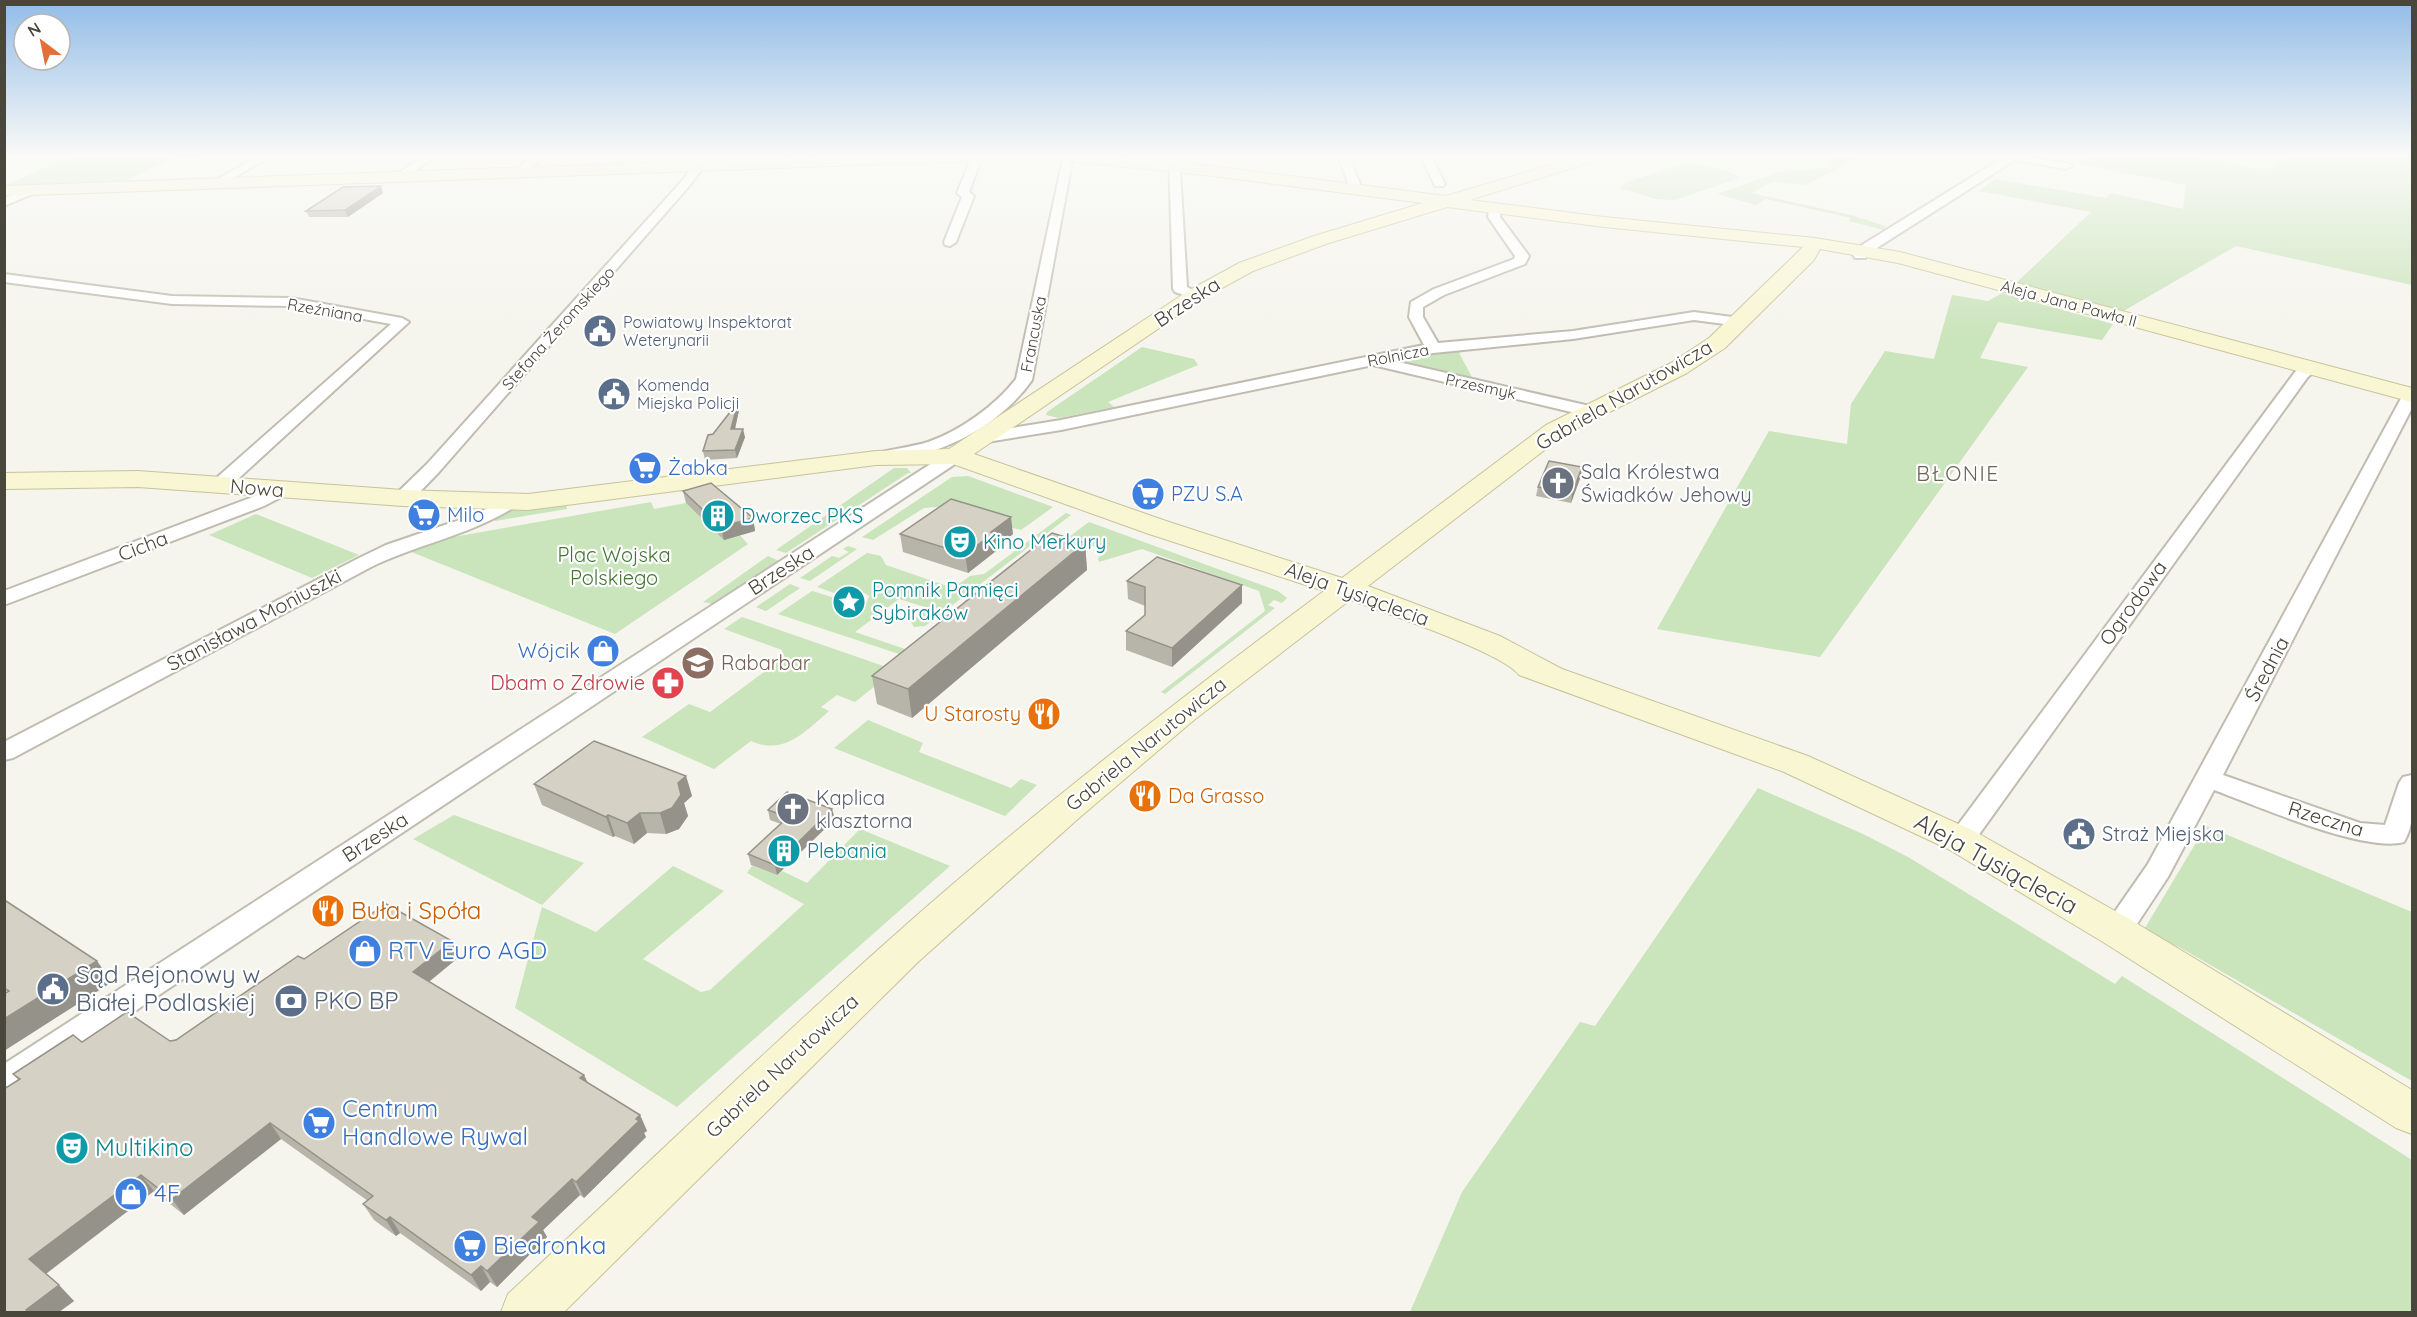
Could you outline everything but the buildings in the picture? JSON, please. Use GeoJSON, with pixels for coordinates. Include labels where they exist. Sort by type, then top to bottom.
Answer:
{"type":"FeatureCollection","features":[{"type":"Feature","properties":{"kind":"street","name":"Stefana Żeromskiego"},"geometry":{"type":"LineString","coordinates":[[403,498],[414,489],[655,215]]}},
{"type":"Feature","properties":{"kind":"street"},"geometry":{"type":"LineString","coordinates":[[950,242],[960,215]]}},
{"type":"Feature","properties":{"kind":"street","name":"Francuska"},"geometry":{"type":"LineString","coordinates":[[876,458],[934,446],[950,439],[1002,404],[1019,389],[1024,380],[1056,215]]}},
{"type":"Feature","properties":{"kind":"street"},"geometry":{"type":"LineString","coordinates":[[1177,215],[1180,289],[1195,296]]}},
{"type":"Feature","properties":{"kind":"street","name":"Brzeska"},"geometry":{"type":"LineString","coordinates":[[4,1081],[1019,415],[1195,296],[1233,273],[1265,259],[1384,215]]}},
{"type":"Feature","properties":{"kind":"street"},"geometry":{"type":"LineString","coordinates":[[1433,348],[1416,317],[1416,305],[1439,292],[1520,261],[1522,256],[1494,215]]}},
{"type":"Feature","properties":{"kind":"street","name":"Aleja Jana Pawła II"},"geometry":{"type":"LineString","coordinates":[[1560,215],[1720,234],[1811,249],[1855,253],[2119,319],[2412,398]]}},
{"type":"Feature","properties":{"kind":"street"},"geometry":{"type":"LineString","coordinates":[[1855,253],[1916,215]]}},
{"type":"Feature","properties":{"kind":"street","name":"Gabriela Narutowicza"},"geometry":{"type":"LineString","coordinates":[[527,1312],[887,967],[1026,842],[1182,713],[1555,430],[1588,411],[1679,368],[1717,343],[1811,249]]}},
{"type":"Feature","properties":{"kind":"street","name":"Rzeźniana"},"geometry":{"type":"LineString","coordinates":[[4,279],[172,300],[291,302],[402,322],[220,485]]}},
{"type":"Feature","properties":{"kind":"street","name":"Rolnicza"},"geometry":{"type":"LineString","coordinates":[[987,436],[1061,425],[1433,348],[1573,335],[1694,316],[1740,322]]}},
{"type":"Feature","properties":{"kind":"street","name":"Przesmyk"},"geometry":{"type":"LineString","coordinates":[[1375,360],[1388,366],[1588,411]]}},
{"type":"Feature","properties":{"kind":"street","name":"Ogrodowa"},"geometry":{"type":"LineString","coordinates":[[1961,840],[2306,371]]}},
{"type":"Feature","properties":{"kind":"street","name":"Średnia"},"geometry":{"type":"LineString","coordinates":[[2117,932],[2158,870],[2412,398]]}},
{"type":"Feature","properties":{"kind":"street","name":"Rolnicza"},"geometry":{"type":"LineString","coordinates":[[1019,415],[1033,421],[1061,425]]}},
{"type":"Feature","properties":{"kind":"street"},"geometry":{"type":"LineString","coordinates":[[509,502],[551,501],[876,458],[955,456]]}},
{"type":"Feature","properties":{"kind":"street","name":"Aleja Tysiąclecia"},"geometry":{"type":"LineString","coordinates":[[955,456],[1159,528],[1222,558],[1340,594],[1486,655],[1549,673],[1796,764],[1961,840],[2117,932],[2412,1114]]}},
{"type":"Feature","properties":{"kind":"street","name":"Nowa"},"geometry":{"type":"LineString","coordinates":[[4,481],[138,479],[403,498],[509,502]]}},
{"type":"Feature","properties":{"kind":"street","name":"Cicha"},"geometry":{"type":"LineString","coordinates":[[4,599],[257,502],[280,490]]}},
{"type":"Feature","properties":{"kind":"street","name":"Stanisława Moniuszki"},"geometry":{"type":"LineString","coordinates":[[4,752],[364,562],[393,549],[484,518],[509,502]]}},
{"type":"Feature","properties":{"kind":"street","name":"Rzeczna"},"geometry":{"type":"LineString","coordinates":[[2208,779],[2358,832],[2395,835],[2412,783]]}},
{"type":"Feature","properties":{"kind":"green space"},"geometry":{"type":"Polygon","coordinates":[[[1840,215],[1852,215],[1885,226],[1884,230],[1849,221],[1851,218],[1840,215]]]}},
{"type":"Feature","properties":{"kind":"green space"},"geometry":{"type":"Polygon","coordinates":[[[2087,215],[2412,215],[2412,285],[2236,246],[2120,313],[2015,284],[2087,215]]]}},
{"type":"Feature","properties":{"kind":"green space"},"geometry":{"type":"Polygon","coordinates":[[[2002,293],[2113,324],[2102,340],[1998,322],[1980,358],[2028,367],[1820,657],[1657,629],[1769,431],[1847,444],[1851,404],[1885,351],[1934,359],[1952,295],[1988,301],[2002,293]]]}},
{"type":"Feature","properties":{"kind":"green space"},"geometry":{"type":"Polygon","coordinates":[[[1142,347],[1194,359],[1198,365],[1108,402],[1114,407],[1059,418],[1046,415],[1047,412],[1142,347]]]}},
{"type":"Feature","properties":{"kind":"green space"},"geometry":{"type":"Polygon","coordinates":[[[1462,349],[1464,351],[1459,353],[1472,377],[1494,382],[1495,385],[1385,361],[1462,349]]]}},
{"type":"Feature","properties":{"kind":"green space"},"geometry":{"type":"Polygon","coordinates":[[[894,468],[907,468],[911,473],[786,553],[776,550],[894,468]]]}},
{"type":"Feature","properties":{"kind":"green space"},"geometry":{"type":"Polygon","coordinates":[[[968,476],[1053,507],[1021,530],[938,507],[924,508],[873,540],[862,537],[952,477],[968,476]]]}},
{"type":"Feature","properties":{"kind":"green space","name":"Plac Wojska Polskiego"},"geometry":{"type":"Polygon","coordinates":[[[651,502],[654,509],[686,503],[712,528],[735,530],[748,544],[615,634],[409,551],[448,538],[651,502]]]}},
{"type":"Feature","properties":{"kind":"green space"},"geometry":{"type":"Polygon","coordinates":[[[566,504],[567,509],[495,521],[494,517],[513,508],[566,504]]]}},
{"type":"Feature","properties":{"kind":"green space"},"geometry":{"type":"Polygon","coordinates":[[[1066,513],[1071,515],[925,626],[914,627],[911,622],[928,608],[899,599],[855,632],[905,649],[899,654],[778,614],[812,591],[835,598],[833,606],[837,609],[854,610],[866,605],[869,596],[862,592],[840,595],[817,587],[867,553],[881,556],[886,565],[953,588],[970,576],[984,574],[1066,513]]]}},
{"type":"Feature","properties":{"kind":"green space"},"geometry":{"type":"Polygon","coordinates":[[[256,514],[359,555],[312,578],[209,535],[256,514]]]}},
{"type":"Feature","properties":{"kind":"green space"},"geometry":{"type":"Polygon","coordinates":[[[1089,522],[1278,591],[1287,598],[1282,603],[1274,600],[1268,605],[1275,608],[1165,694],[1161,692],[1265,611],[1259,591],[1142,549],[1099,562],[1098,558],[1107,551],[1090,545],[1077,555],[1054,548],[1089,522]]]}},
{"type":"Feature","properties":{"kind":"green space"},"geometry":{"type":"Polygon","coordinates":[[[848,546],[857,549],[810,581],[800,578],[832,556],[839,558],[849,552],[843,549],[848,546]]]}},
{"type":"Feature","properties":{"kind":"green space"},"geometry":{"type":"Polygon","coordinates":[[[768,556],[779,561],[713,604],[703,602],[768,556]]]}},
{"type":"Feature","properties":{"kind":"green space"},"geometry":{"type":"Polygon","coordinates":[[[790,584],[800,588],[766,611],[756,607],[790,584]]]}},
{"type":"Feature","properties":{"kind":"green space"},"geometry":{"type":"Polygon","coordinates":[[[742,617],[895,670],[855,702],[837,695],[821,707],[829,711],[794,739],[774,745],[763,745],[751,741],[714,769],[642,737],[689,704],[710,712],[783,658],[782,650],[724,629],[742,617]]]}},
{"type":"Feature","properties":{"kind":"green space"},"geometry":{"type":"Polygon","coordinates":[[[868,720],[923,743],[919,752],[1011,788],[1021,779],[1037,785],[1005,816],[834,748],[868,720]]]}},
{"type":"Feature","properties":{"kind":"green space"},"geometry":{"type":"Polygon","coordinates":[[[1758,788],[1863,834],[1908,857],[2115,984],[2122,976],[2412,1160],[2412,1312],[1410,1312],[1462,1192],[1580,1022],[1595,1026],[1758,788]]]}},
{"type":"Feature","properties":{"kind":"green space"},"geometry":{"type":"Polygon","coordinates":[[[454,815],[584,863],[542,905],[413,839],[454,815]]]}},
{"type":"Feature","properties":{"kind":"green space"},"geometry":{"type":"Polygon","coordinates":[[[2206,826],[2412,912],[2412,1081],[2179,947],[2142,933],[2206,826]]]}},
{"type":"Feature","properties":{"kind":"green space"},"geometry":{"type":"Polygon","coordinates":[[[860,829],[950,866],[677,1107],[515,1008],[542,907],[596,932],[673,866],[724,891],[643,959],[701,992],[710,990],[804,904],[747,873],[752,866],[777,875],[782,871],[807,883],[860,829]]]}},
{"type":"Feature","properties":{"kind":"place","name":"Powiatowy Inspektorat Weterynarii"},"geometry":{"type":"Point","coordinates":[600,331]}},
{"type":"Feature","properties":{"kind":"place","name":"Komenda Miejska Policji"},"geometry":{"type":"Point","coordinates":[614,394]}},
{"type":"Feature","properties":{"kind":"place","name":"Żabka"},"geometry":{"type":"Point","coordinates":[645,468]}},
{"type":"Feature","properties":{"kind":"place","name":"Sala Królestwa Świadków Jehowy"},"geometry":{"type":"Point","coordinates":[1558,483]}},
{"type":"Feature","properties":{"kind":"place","name":"PZU S.A"},"geometry":{"type":"Point","coordinates":[1148,494]}},
{"type":"Feature","properties":{"kind":"place","name":"Milo"},"geometry":{"type":"Point","coordinates":[424,515]}},
{"type":"Feature","properties":{"kind":"place","name":"Dworzec PKS"},"geometry":{"type":"Point","coordinates":[718,516]}},
{"type":"Feature","properties":{"kind":"place","name":"Kino Merkury"},"geometry":{"type":"Point","coordinates":[960,542]}},
{"type":"Feature","properties":{"kind":"place","name":"Pomnik Pamięci Sybiraków"},"geometry":{"type":"Point","coordinates":[849,602]}},
{"type":"Feature","properties":{"kind":"place","name":"Wójcik"},"geometry":{"type":"Point","coordinates":[603,651]}},
{"type":"Feature","properties":{"kind":"place","name":"Rabarbar"},"geometry":{"type":"Point","coordinates":[698,663]}},
{"type":"Feature","properties":{"kind":"place","name":"Dbam o Zdrowie"},"geometry":{"type":"Point","coordinates":[668,683]}},
{"type":"Feature","properties":{"kind":"place","name":"U Starosty"},"geometry":{"type":"Point","coordinates":[1044,714]}},
{"type":"Feature","properties":{"kind":"place","name":"Da Grasso"},"geometry":{"type":"Point","coordinates":[1145,796]}},
{"type":"Feature","properties":{"kind":"place","name":"Kaplica klasztorna"},"geometry":{"type":"Point","coordinates":[793,809]}},
{"type":"Feature","properties":{"kind":"place","name":"Straż Miejska"},"geometry":{"type":"Point","coordinates":[2079,834]}},
{"type":"Feature","properties":{"kind":"place","name":"Plebania"},"geometry":{"type":"Point","coordinates":[784,851]}},
{"type":"Feature","properties":{"kind":"place","name":"Buła i Spóła"},"geometry":{"type":"Point","coordinates":[328,911]}},
{"type":"Feature","properties":{"kind":"place","name":"RTV Euro AGD"},"geometry":{"type":"Point","coordinates":[365,951]}},
{"type":"Feature","properties":{"kind":"place","name":"Sąd Rejonowy w Białej Podlaskiej"},"geometry":{"type":"Point","coordinates":[53,989]}},
{"type":"Feature","properties":{"kind":"place","name":"PKO BP"},"geometry":{"type":"Point","coordinates":[291,1001]}},
{"type":"Feature","properties":{"kind":"place","name":"Centrum Handlowe Rywal"},"geometry":{"type":"Point","coordinates":[319,1123]}},
{"type":"Feature","properties":{"kind":"place","name":"Multikino"},"geometry":{"type":"Point","coordinates":[72,1148]}},
{"type":"Feature","properties":{"kind":"place","name":"4F"},"geometry":{"type":"Point","coordinates":[131,1194]}},
{"type":"Feature","properties":{"kind":"place","name":"Biedronka"},"geometry":{"type":"Point","coordinates":[470,1246]}},
{"type":"Feature","properties":{"kind":"district","name":"BŁONIE"},"geometry":{"type":"Point","coordinates":[1958,474]}}]}
